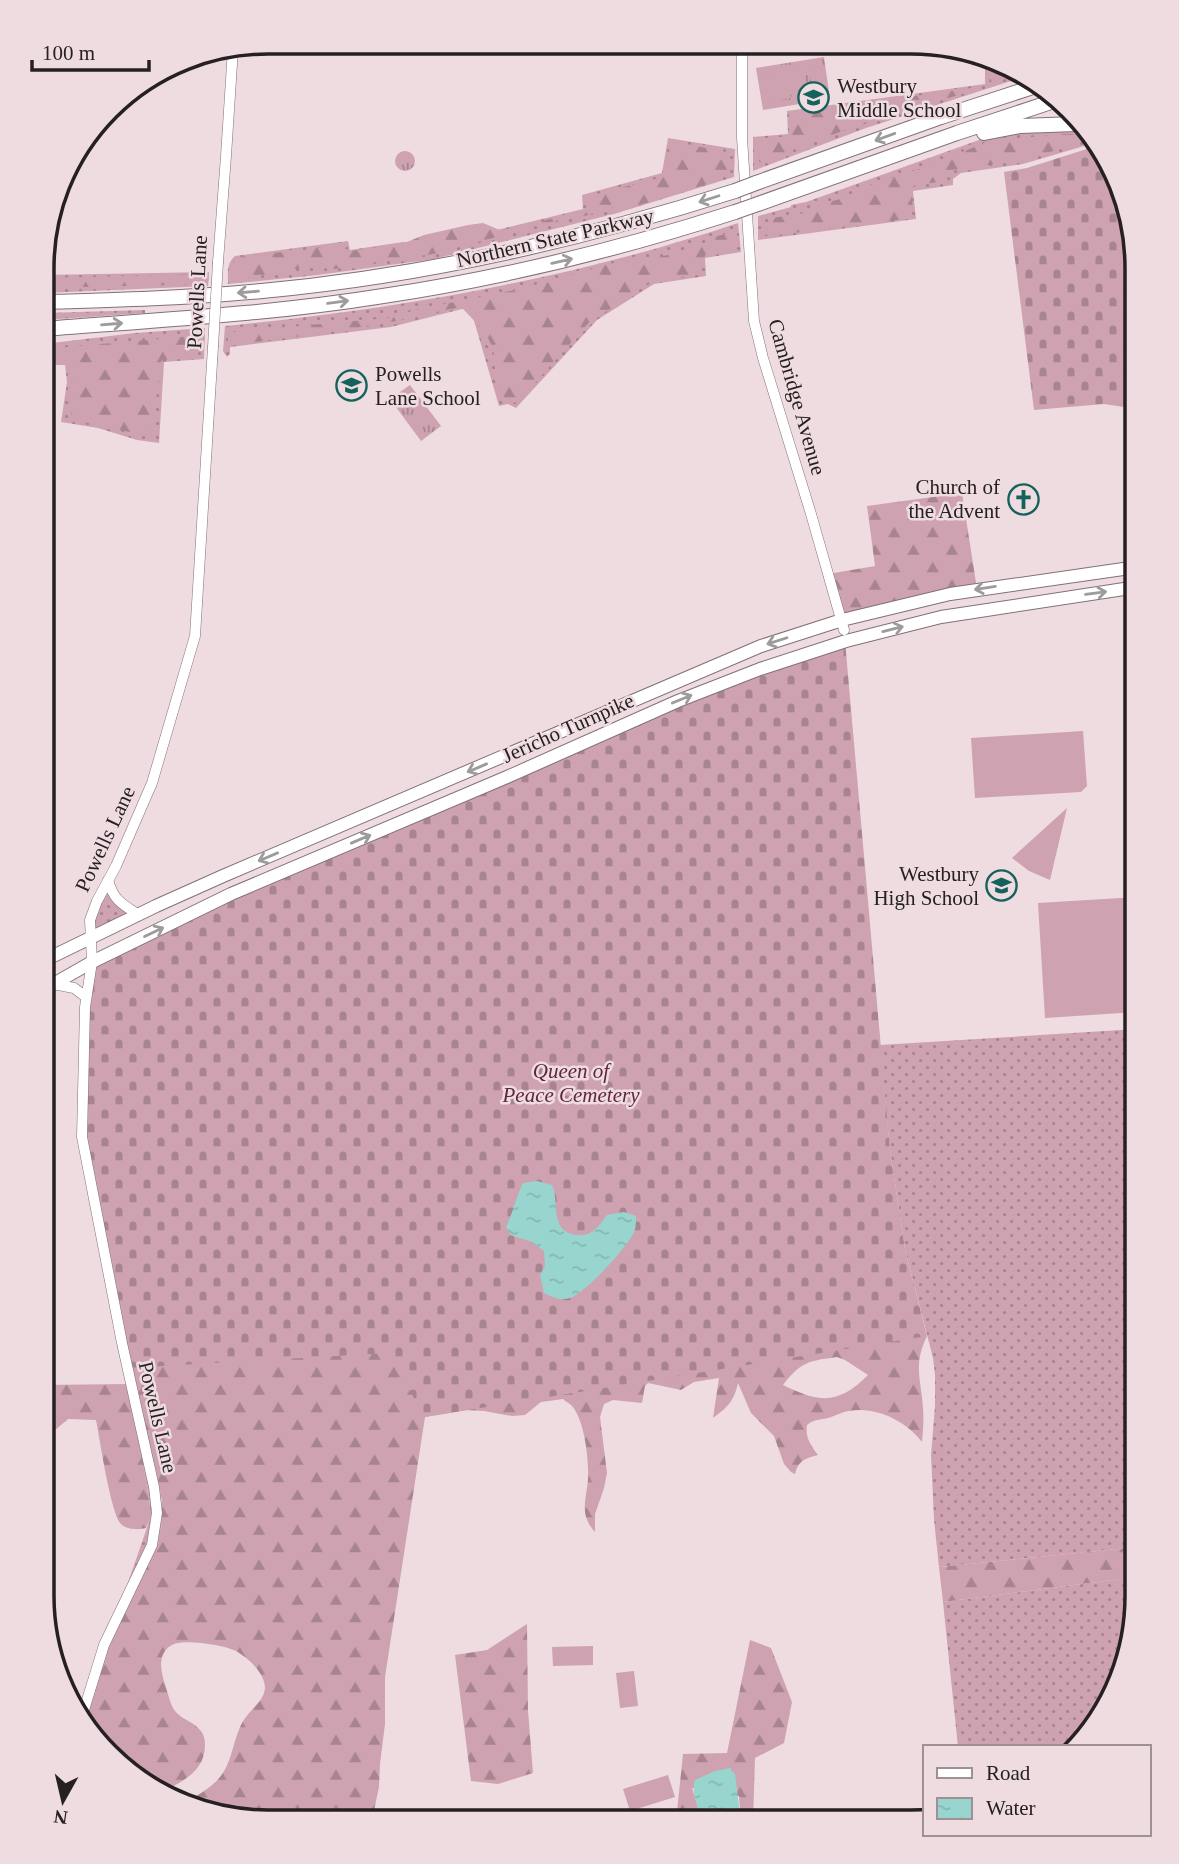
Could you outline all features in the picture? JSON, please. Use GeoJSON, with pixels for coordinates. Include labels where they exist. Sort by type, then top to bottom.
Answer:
{"type":"FeatureCollection","features":[{"type":"Feature","properties":{"kind":"highway"},"geometry":{"type":"LineString","coordinates":[[996,99],[1022,86]]}},
{"type":"Feature","properties":{"kind":"highway","name":"Northern State Parkway"},"geometry":{"type":"LineString","coordinates":[[54,302],[235,294],[396,274],[471,261],[573,238],[735,191],[1027,89]]}},
{"type":"Feature","properties":{"kind":"highway","name":"Northern State Parkway"},"geometry":{"type":"LineString","coordinates":[[54,328],[267,311],[409,292],[522,270],[660,235],[735,212],[1047,103]]}},
{"type":"Feature","properties":{"kind":"highway"},"geometry":{"type":"LineString","coordinates":[[930,143],[1020,126],[1069,124]]}},
{"type":"Feature","properties":{"kind":"main road","name":"Jericho Turnpike"},"geometry":{"type":"LineString","coordinates":[[54,956],[223,876],[761,646],[950,594],[1125,569]]}},
{"type":"Feature","properties":{"kind":"main road"},"geometry":{"type":"LineString","coordinates":[[1053,578],[1055,598]]}},
{"type":"Feature","properties":{"kind":"main road","name":"Jericho Turnpike"},"geometry":{"type":"LineString","coordinates":[[54,984],[92,962],[231,894],[678,701],[760,669],[845,641],[941,617],[1125,589]]}},
{"type":"Feature","properties":{"kind":"street","name":"Cambridge Avenue"},"geometry":{"type":"LineString","coordinates":[[742,54],[742,138],[754,321],[843,625]]}},
{"type":"Feature","properties":{"kind":"street","name":"Powells Lane"},"geometry":{"type":"LineString","coordinates":[[85,1706],[104,1645],[152,1545],[157,1513],[154,1487],[121,1343],[82,1137],[86,997],[92,962],[90,920],[152,783],[195,636],[232,57]]}},
{"type":"Feature","properties":{"kind":"street"},"geometry":{"type":"LineString","coordinates":[[108,880],[116,900],[139,915]]}},
{"type":"Feature","properties":{"kind":"street"},"geometry":{"type":"LineString","coordinates":[[54,987],[74,988],[86,997]]}},
{"type":"Feature","properties":{"kind":"green space"},"geometry":{"type":"Polygon","coordinates":[[[824,57],[830,99],[763,110],[756,68],[824,57]]]}},
{"type":"Feature","properties":{"kind":"green space"},"geometry":{"type":"Polygon","coordinates":[[[821,66],[825,93],[813,95],[809,68],[821,66]]]}},
{"type":"Feature","properties":{"kind":"green space"},"geometry":{"type":"Polygon","coordinates":[[[985,68],[1012,80],[866,128],[753,171],[753,137],[788,134],[787,111],[985,84],[985,68]]]}},
{"type":"Feature","properties":{"kind":"green space"},"geometry":{"type":"Polygon","coordinates":[[[804,69],[809,96],[797,98],[792,70],[804,69]]]}},
{"type":"Feature","properties":{"kind":"green space"},"geometry":{"type":"Polygon","coordinates":[[[991,70],[1007,78],[991,81],[991,70]]]}},
{"type":"Feature","properties":{"kind":"green space"},"geometry":{"type":"Polygon","coordinates":[[[787,71],[791,98],[779,100],[775,73],[787,71]]]}},
{"type":"Feature","properties":{"kind":"green space"},"geometry":{"type":"Polygon","coordinates":[[[770,74],[775,101],[763,103],[758,75],[770,74]]]}},
{"type":"Feature","properties":{"kind":"green space"},"geometry":{"type":"Polygon","coordinates":[[[971,88],[977,90],[882,116],[797,148],[775,160],[762,163],[757,160],[756,139],[791,136],[791,116],[795,113],[971,88]]]}},
{"type":"Feature","properties":{"kind":"green space"},"geometry":{"type":"Polygon","coordinates":[[[1031,130],[1075,131],[1086,146],[1023,164],[961,173],[953,179],[953,185],[913,191],[916,219],[758,240],[758,216],[1006,133],[1031,130]]]}},
{"type":"Feature","properties":{"kind":"green space"},"geometry":{"type":"Polygon","coordinates":[[[1060,134],[1077,134],[1083,141],[1028,159],[952,170],[946,181],[915,185],[911,188],[911,213],[905,219],[769,236],[765,234],[763,226],[772,218],[804,213],[987,142],[1060,134]]]}},
{"type":"Feature","properties":{"kind":"green space"},"geometry":{"type":"Polygon","coordinates":[[[668,138],[735,149],[734,177],[614,214],[434,259],[228,284],[229,265],[235,256],[348,241],[350,250],[403,242],[439,244],[583,209],[582,195],[662,173],[668,138]]]}},
{"type":"Feature","properties":{"kind":"green space"},"geometry":{"type":"Polygon","coordinates":[[[676,142],[726,152],[728,170],[709,183],[661,199],[621,210],[610,207],[589,215],[555,221],[433,254],[336,269],[306,267],[232,279],[235,259],[248,255],[309,250],[329,245],[341,246],[350,251],[402,244],[424,235],[483,223],[502,231],[585,210],[593,195],[663,177],[666,173],[670,144],[676,142]]]}},
{"type":"Feature","properties":{"kind":"green space"},"geometry":{"type":"Polygon","coordinates":[[[1088,149],[1108,186],[1121,227],[1124,254],[1125,407],[1104,404],[1034,410],[1004,172],[1027,168],[1088,149]]]}},
{"type":"Feature","properties":{"kind":"green space"},"geometry":{"type":"Polygon","coordinates":[[[405,151],[412,154],[415,161],[412,168],[405,171],[398,168],[395,161],[398,154],[405,151]]]}},
{"type":"Feature","properties":{"kind":"green space"},"geometry":{"type":"Polygon","coordinates":[[[738,223],[741,252],[705,258],[706,276],[654,284],[597,320],[516,408],[508,404],[499,406],[470,307],[391,327],[230,347],[227,357],[223,351],[225,326],[355,311],[484,289],[612,260],[738,223]]]}},
{"type":"Feature","properties":{"kind":"green space"},"geometry":{"type":"Polygon","coordinates":[[[728,233],[736,237],[733,248],[703,255],[701,268],[697,273],[651,280],[619,304],[591,320],[521,399],[514,403],[502,394],[499,387],[490,341],[461,307],[344,330],[234,345],[228,343],[228,337],[233,332],[388,318],[520,289],[613,263],[660,257],[706,244],[715,237],[728,233]]]}},
{"type":"Feature","properties":{"kind":"green space"},"geometry":{"type":"Polygon","coordinates":[[[209,272],[208,286],[54,293],[54,275],[209,272]]]}},
{"type":"Feature","properties":{"kind":"green space"},"geometry":{"type":"Polygon","coordinates":[[[209,275],[208,284],[54,288],[54,278],[209,275]]]}},
{"type":"Feature","properties":{"kind":"green space"},"geometry":{"type":"Polygon","coordinates":[[[145,310],[145,313],[54,319],[54,313],[145,310]]]}},
{"type":"Feature","properties":{"kind":"green space"},"geometry":{"type":"Polygon","coordinates":[[[205,328],[204,359],[164,362],[159,443],[61,422],[67,382],[65,365],[54,365],[54,343],[205,328]]]}},
{"type":"Feature","properties":{"kind":"green space"},"geometry":{"type":"Polygon","coordinates":[[[205,335],[204,344],[196,354],[161,361],[152,431],[148,436],[74,420],[70,408],[72,367],[63,361],[54,361],[54,348],[205,335]]]}},
{"type":"Feature","properties":{"kind":"green space"},"geometry":{"type":"Polygon","coordinates":[[[410,385],[441,426],[421,441],[390,399],[410,385]]]}},
{"type":"Feature","properties":{"kind":"green space"},"geometry":{"type":"Polygon","coordinates":[[[962,493],[977,589],[842,620],[828,574],[875,566],[867,506],[962,493]]]}},
{"type":"Feature","properties":{"kind":"green space","name":"Queen of Peace Cemetery"},"geometry":{"type":"Polygon","coordinates":[[[845,641],[890,1150],[905,1249],[927,1336],[425,1417],[388,1353],[127,1368],[82,1137],[92,962],[678,701],[845,641]]]}},
{"type":"Feature","properties":{"kind":"green space"},"geometry":{"type":"Polygon","coordinates":[[[1083,731],[1087,786],[1081,792],[975,798],[971,738],[1083,731]]]}},
{"type":"Feature","properties":{"kind":"green space"},"geometry":{"type":"Polygon","coordinates":[[[1067,808],[1050,880],[1029,871],[1012,858],[1067,808]]]}},
{"type":"Feature","properties":{"kind":"green space"},"geometry":{"type":"Polygon","coordinates":[[[107,888],[115,904],[131,914],[92,933],[93,920],[107,888]]]}},
{"type":"Feature","properties":{"kind":"green space"},"geometry":{"type":"Polygon","coordinates":[[[1125,898],[1124,1013],[1045,1018],[1038,903],[1125,898]]]}},
{"type":"Feature","properties":{"kind":"green space"},"geometry":{"type":"Polygon","coordinates":[[[1124,1030],[1124,1548],[939,1567],[931,1455],[935,1375],[905,1249],[890,1150],[880,1045],[1124,1030]]]}},
{"type":"Feature","properties":{"kind":"green space"},"geometry":{"type":"Polygon","coordinates":[[[904,1333],[927,1336],[919,1364],[923,1412],[922,1442],[908,1428],[880,1413],[859,1410],[846,1412],[807,1425],[808,1438],[818,1455],[803,1461],[795,1474],[784,1464],[774,1436],[751,1413],[738,1383],[730,1403],[713,1418],[719,1378],[694,1382],[681,1390],[648,1383],[642,1403],[613,1400],[604,1404],[600,1417],[607,1473],[595,1514],[595,1532],[585,1513],[588,1472],[583,1431],[572,1406],[563,1399],[541,1402],[525,1415],[466,1410],[425,1417],[385,1677],[385,1724],[374,1810],[240,1808],[196,1796],[214,1784],[224,1771],[242,1723],[264,1693],[264,1682],[259,1672],[236,1651],[205,1643],[187,1642],[174,1644],[164,1653],[161,1665],[172,1707],[201,1732],[205,1745],[198,1767],[187,1778],[172,1786],[138,1766],[117,1747],[85,1706],[94,1675],[156,1548],[162,1525],[162,1501],[148,1442],[137,1426],[150,1519],[146,1528],[139,1529],[125,1527],[120,1523],[106,1474],[96,1420],[68,1419],[54,1431],[54,1385],[131,1384],[128,1347],[904,1333]],[[837,1357],[806,1364],[795,1371],[783,1385],[818,1398],[828,1398],[847,1392],[868,1375],[837,1357]]]}},
{"type":"Feature","properties":{"kind":"green space"},"geometry":{"type":"Polygon","coordinates":[[[137,1426],[155,1466],[161,1497],[162,1524],[156,1548],[115,1620],[150,1519],[137,1426]]]}},
{"type":"Feature","properties":{"kind":"green space"},"geometry":{"type":"Polygon","coordinates":[[[1124,1548],[1124,1579],[943,1602],[939,1567],[1124,1548]]]}},
{"type":"Feature","properties":{"kind":"green space"},"geometry":{"type":"Polygon","coordinates":[[[1124,1579],[1121,1637],[1113,1664],[1089,1715],[1064,1745],[958,1745],[943,1602],[1124,1579]]]}},
{"type":"Feature","properties":{"kind":"green space"},"geometry":{"type":"Polygon","coordinates":[[[527,1624],[528,1711],[533,1773],[498,1784],[471,1781],[455,1655],[487,1650],[527,1624]]]}},
{"type":"Feature","properties":{"kind":"green space"},"geometry":{"type":"Polygon","coordinates":[[[750,1640],[771,1648],[792,1702],[784,1743],[755,1758],[753,1810],[740,1810],[739,1796],[692,1788],[699,1810],[677,1810],[683,1754],[727,1753],[750,1640]]]}},
{"type":"Feature","properties":{"kind":"green space"},"geometry":{"type":"Polygon","coordinates":[[[593,1646],[593,1665],[553,1666],[552,1647],[593,1646]]]}},
{"type":"Feature","properties":{"kind":"green space"},"geometry":{"type":"Polygon","coordinates":[[[634,1671],[638,1706],[620,1708],[616,1673],[634,1671]]]}},
{"type":"Feature","properties":{"kind":"green space"},"geometry":{"type":"Polygon","coordinates":[[[668,1775],[675,1797],[630,1810],[623,1789],[668,1775]]]}},
{"type":"Feature","properties":{"kind":"water"},"geometry":{"type":"Polygon","coordinates":[[[537,1181],[552,1185],[558,1222],[568,1233],[582,1235],[591,1232],[607,1215],[624,1212],[636,1216],[635,1230],[623,1248],[595,1279],[570,1298],[559,1299],[544,1293],[540,1275],[545,1266],[544,1251],[532,1242],[511,1235],[506,1227],[523,1183],[537,1181]]]}},
{"type":"Feature","properties":{"kind":"water"},"geometry":{"type":"Polygon","coordinates":[[[730,1768],[735,1774],[740,1810],[699,1810],[694,1791],[695,1780],[730,1768]]]}},
{"type":"Feature","properties":{"kind":"place","name":"Westbury Middle School"},"geometry":{"type":"Point","coordinates":[814,98]}},
{"type":"Feature","properties":{"kind":"place","name":"Powells Lane School"},"geometry":{"type":"Point","coordinates":[352,386]}},
{"type":"Feature","properties":{"kind":"place","name":"Church of the Advent"},"geometry":{"type":"Point","coordinates":[1023,499]}},
{"type":"Feature","properties":{"kind":"place","name":"Westbury High School"},"geometry":{"type":"Point","coordinates":[1002,886]}}]}
